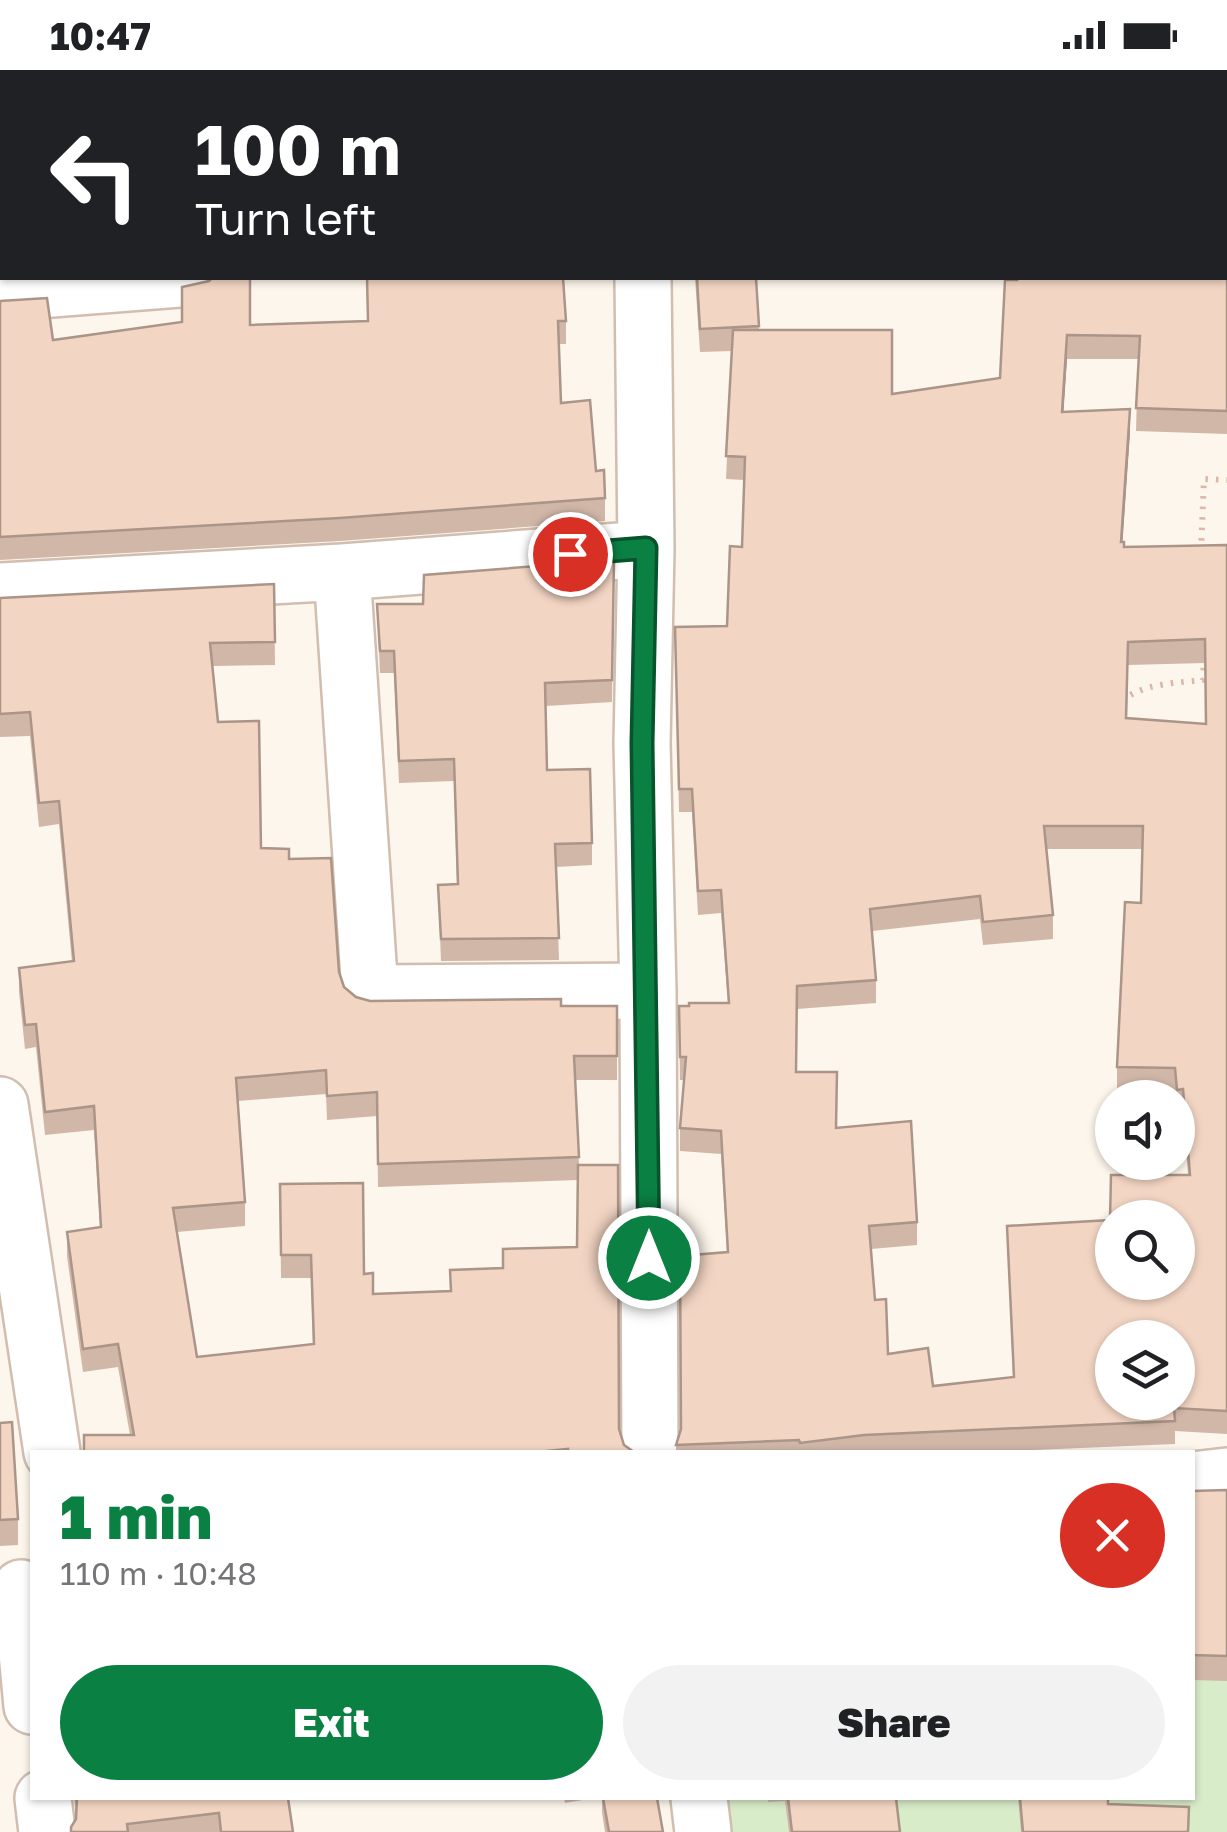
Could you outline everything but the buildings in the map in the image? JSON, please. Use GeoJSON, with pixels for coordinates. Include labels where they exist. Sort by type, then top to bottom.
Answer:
{"type":"FeatureCollection","features":[{"type":"Feature","properties":{"kind":"street"},"geometry":{"type":"LineString","coordinates":[[0,293],[166,280]]}},
{"type":"Feature","properties":{"kind":"street"},"geometry":{"type":"LineString","coordinates":[[642,280],[646,548],[642,743],[648,992],[650,1450]]}},
{"type":"Feature","properties":{"kind":"street"},"geometry":{"type":"LineString","coordinates":[[0,590],[342,572],[646,548]]}},
{"type":"Feature","properties":{"kind":"street"},"geometry":{"type":"LineString","coordinates":[[342,572],[370,993],[648,992]]}},
{"type":"Feature","properties":{"kind":"street"},"geometry":{"type":"LineString","coordinates":[[0,1105],[52,1450]]}},
{"type":"Feature","properties":{"kind":"street"},"geometry":{"type":"LineString","coordinates":[[1195,1480],[1227,1476]]}},
{"type":"Feature","properties":{"kind":"street"},"geometry":{"type":"LineString","coordinates":[[18,1589],[30,1689]]}},
{"type":"Feature","properties":{"kind":"street"},"geometry":{"type":"LineString","coordinates":[[43,1800],[47,1832]]}},
{"type":"Feature","properties":{"kind":"street"},"geometry":{"type":"LineString","coordinates":[[699,1800],[703,1832]]}},
{"type":"Feature","properties":{"kind":"path"},"geometry":{"type":"LineString","coordinates":[[1202,557],[1204,479],[1227,480]]}},
{"type":"Feature","properties":{"kind":"path"},"geometry":{"type":"LineString","coordinates":[[1110,712],[1131,694],[1204,680],[1204,646]]}},
{"type":"Feature","properties":{"kind":"green space"},"geometry":{"type":"Polygon","coordinates":[[[1227,1473],[1227,1832],[703,1832],[699,1800],[1195,1800],[1195,1478],[1227,1473]]]}},
{"type":"Feature","properties":{"kind":"route"},"geometry":{"type":"LineString","coordinates":[[570,554],[646,548],[642,743],[649,1258]]}}]}
